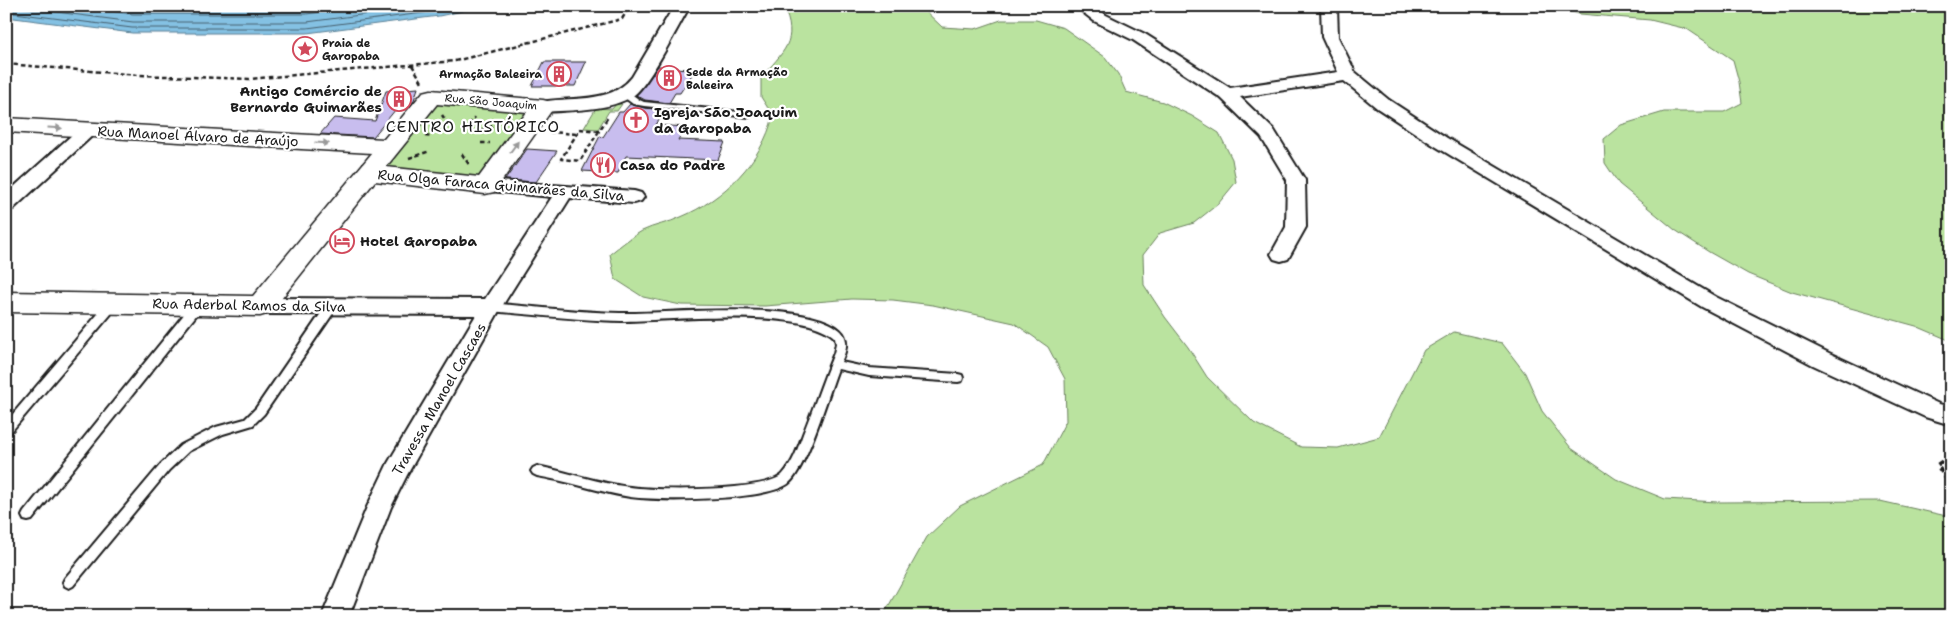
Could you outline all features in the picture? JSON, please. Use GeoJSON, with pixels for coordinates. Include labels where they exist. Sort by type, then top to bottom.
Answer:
{"type":"FeatureCollection","features":[{"type":"Feature","properties":{"kind":"street"},"geometry":{"type":"LineString","coordinates":[[624,93],[639,79],[682,6]]}},
{"type":"Feature","properties":{"kind":"street"},"geometry":{"type":"LineString","coordinates":[[1083,6],[1100,18],[1139,37],[1227,94],[1268,134],[1296,180],[1296,227],[1281,254]]}},
{"type":"Feature","properties":{"kind":"street"},"geometry":{"type":"LineString","coordinates":[[1329,6],[1330,37],[1348,75],[1383,104],[1441,142],[1709,302],[1821,359],[1951,416]]}},
{"type":"Feature","properties":{"kind":"street"},"geometry":{"type":"LineString","coordinates":[[1227,94],[1348,75]]}},
{"type":"Feature","properties":{"kind":"street","name":"Rua São Joaquim"},"geometry":{"type":"LineString","coordinates":[[390,147],[431,97],[543,107],[598,100],[624,93]]}},
{"type":"Feature","properties":{"kind":"street"},"geometry":{"type":"LineString","coordinates":[[485,186],[543,107]]}},
{"type":"Feature","properties":{"kind":"street","name":"Rua Manoel Álvaro de Araújo"},"geometry":{"type":"LineString","coordinates":[[6,125],[390,147]]}},
{"type":"Feature","properties":{"kind":"street"},"geometry":{"type":"LineString","coordinates":[[6,205],[88,130]]}},
{"type":"Feature","properties":{"kind":"street"},"geometry":{"type":"LineString","coordinates":[[260,306],[390,147]]}},
{"type":"Feature","properties":{"kind":"street","name":"Rua Olga Faraca Guimarães da Silva"},"geometry":{"type":"LineString","coordinates":[[369,173],[485,186],[634,197]]}},
{"type":"Feature","properties":{"kind":"street","name":"Travessa Manoel Cascaes"},"geometry":{"type":"LineString","coordinates":[[335,616],[379,507],[397,470],[492,307],[564,193]]}},
{"type":"Feature","properties":{"kind":"street","name":"Rua Aderbal Ramos da Silva"},"geometry":{"type":"LineString","coordinates":[[6,302],[492,307]]}},
{"type":"Feature","properties":{"kind":"lane"},"geometry":{"type":"LineString","coordinates":[[624,93],[636,102],[644,104],[748,115]]}},
{"type":"Feature","properties":{"kind":"lane"},"geometry":{"type":"LineString","coordinates":[[6,430],[114,304]]}},
{"type":"Feature","properties":{"kind":"lane"},"geometry":{"type":"LineString","coordinates":[[28,516],[198,305]]}},
{"type":"Feature","properties":{"kind":"lane"},"geometry":{"type":"LineString","coordinates":[[69,582],[165,467],[185,448],[220,430],[249,422],[260,411],[332,306]]}},
{"type":"Feature","properties":{"kind":"lane"},"geometry":{"type":"LineString","coordinates":[[492,307],[594,316],[773,315],[799,318],[821,324],[837,332],[841,340],[840,353],[834,364],[801,455],[785,480],[753,490],[656,493],[630,492],[538,471]]}},
{"type":"Feature","properties":{"kind":"lane"},"geometry":{"type":"LineString","coordinates":[[834,364],[877,373],[958,378]]}},
{"type":"Feature","properties":{"kind":"path"},"geometry":{"type":"LineString","coordinates":[[6,64],[138,75],[249,79],[446,62],[622,19],[630,6]]}},
{"type":"Feature","properties":{"kind":"path"},"geometry":{"type":"LineString","coordinates":[[599,131],[580,129],[561,159],[580,161],[599,131],[612,110]]}},
{"type":"Feature","properties":{"kind":"path"},"geometry":{"type":"LineString","coordinates":[[1951,458],[1947,458],[1936,465],[1951,486]]}},
{"type":"Feature","properties":{"kind":"green space"},"geometry":{"type":"Polygon","coordinates":[[[783,6],[920,6],[942,27],[975,29],[1001,20],[1036,20],[1064,28],[1105,57],[1118,74],[1126,92],[1163,102],[1192,116],[1219,133],[1232,159],[1236,182],[1218,204],[1194,223],[1160,233],[1143,255],[1144,285],[1207,377],[1254,423],[1301,447],[1338,448],[1379,437],[1424,350],[1454,332],[1502,343],[1525,373],[1542,411],[1571,448],[1616,479],[1665,499],[1717,502],[1880,501],[1951,517],[1951,616],[883,616],[927,537],[960,506],[1043,465],[1066,421],[1065,379],[1048,347],[1014,323],[933,305],[893,300],[852,299],[765,306],[681,305],[643,297],[615,279],[610,254],[642,231],[676,219],[712,200],[739,177],[760,148],[768,133],[773,116],[761,97],[761,78],[782,53],[789,37],[788,18],[783,6]]]}},
{"type":"Feature","properties":{"kind":"green space"},"geometry":{"type":"Polygon","coordinates":[[[1544,6],[1951,6],[1951,341],[1916,326],[1792,292],[1748,274],[1675,230],[1619,184],[1605,163],[1604,139],[1621,125],[1664,112],[1724,112],[1742,103],[1733,60],[1687,29],[1650,20],[1580,14],[1544,6]]]}},
{"type":"Feature","properties":{"kind":"green space"},"geometry":{"type":"Polygon","coordinates":[[[433,104],[530,112],[480,179],[377,168],[433,104]]]}},
{"type":"Feature","properties":{"kind":"green space"},"geometry":{"type":"Polygon","coordinates":[[[616,104],[622,104],[617,111],[609,111],[598,129],[584,128],[596,108],[612,109],[616,104]]]}},
{"type":"Feature","properties":{"kind":"water"},"geometry":{"type":"Polygon","coordinates":[[[6,6],[486,6],[439,16],[307,33],[132,33],[6,17],[6,6]]]}},
{"type":"Feature","properties":{"kind":"building","name":"Armação Baleeira"},"geometry":{"type":"Polygon","coordinates":[[[544,62],[586,62],[575,86],[532,86],[544,62]]]}},
{"type":"Feature","properties":{"kind":"building","name":"Sede da Armação Baleeira"},"geometry":{"type":"Polygon","coordinates":[[[658,66],[695,70],[680,93],[675,93],[669,103],[645,100],[636,95],[658,66]]]}},
{"type":"Feature","properties":{"kind":"building"},"geometry":{"type":"Polygon","coordinates":[[[418,88],[414,100],[408,108],[396,109],[373,137],[320,134],[334,118],[375,121],[386,91],[418,88]]]}},
{"type":"Feature","properties":{"kind":"building"},"geometry":{"type":"Polygon","coordinates":[[[630,104],[644,108],[665,110],[656,125],[685,127],[678,140],[725,142],[718,160],[626,156],[618,173],[582,171],[600,136],[603,137],[619,112],[623,112],[630,104]]]}},
{"type":"Feature","properties":{"kind":"building"},"geometry":{"type":"Polygon","coordinates":[[[527,149],[557,151],[536,182],[505,180],[527,149]]]}},
{"type":"Feature","properties":{"kind":"place","name":"Praia de Garopaba"},"geometry":{"type":"Point","coordinates":[305,49]}},
{"type":"Feature","properties":{"kind":"place","name":"Armação Baleeira"},"geometry":{"type":"Point","coordinates":[559,74]}},
{"type":"Feature","properties":{"kind":"place","name":"Sede da Armação Baleeira"},"geometry":{"type":"Point","coordinates":[669,78]}},
{"type":"Feature","properties":{"kind":"place","name":"Antigo Comércio de Bernardo Guimarães"},"geometry":{"type":"Point","coordinates":[399,99]}},
{"type":"Feature","properties":{"kind":"place","name":"Igreja São Joaquim da Garopaba"},"geometry":{"type":"Point","coordinates":[636,120]}},
{"type":"Feature","properties":{"kind":"place","name":"Casa do Padre"},"geometry":{"type":"Point","coordinates":[603,165]}},
{"type":"Feature","properties":{"kind":"place","name":"Hotel Garopaba"},"geometry":{"type":"Point","coordinates":[342,241]}},
{"type":"Feature","properties":{"kind":"district","name":"CENTRO HISTÓRICO"},"geometry":{"type":"Point","coordinates":[473,126]}}]}
